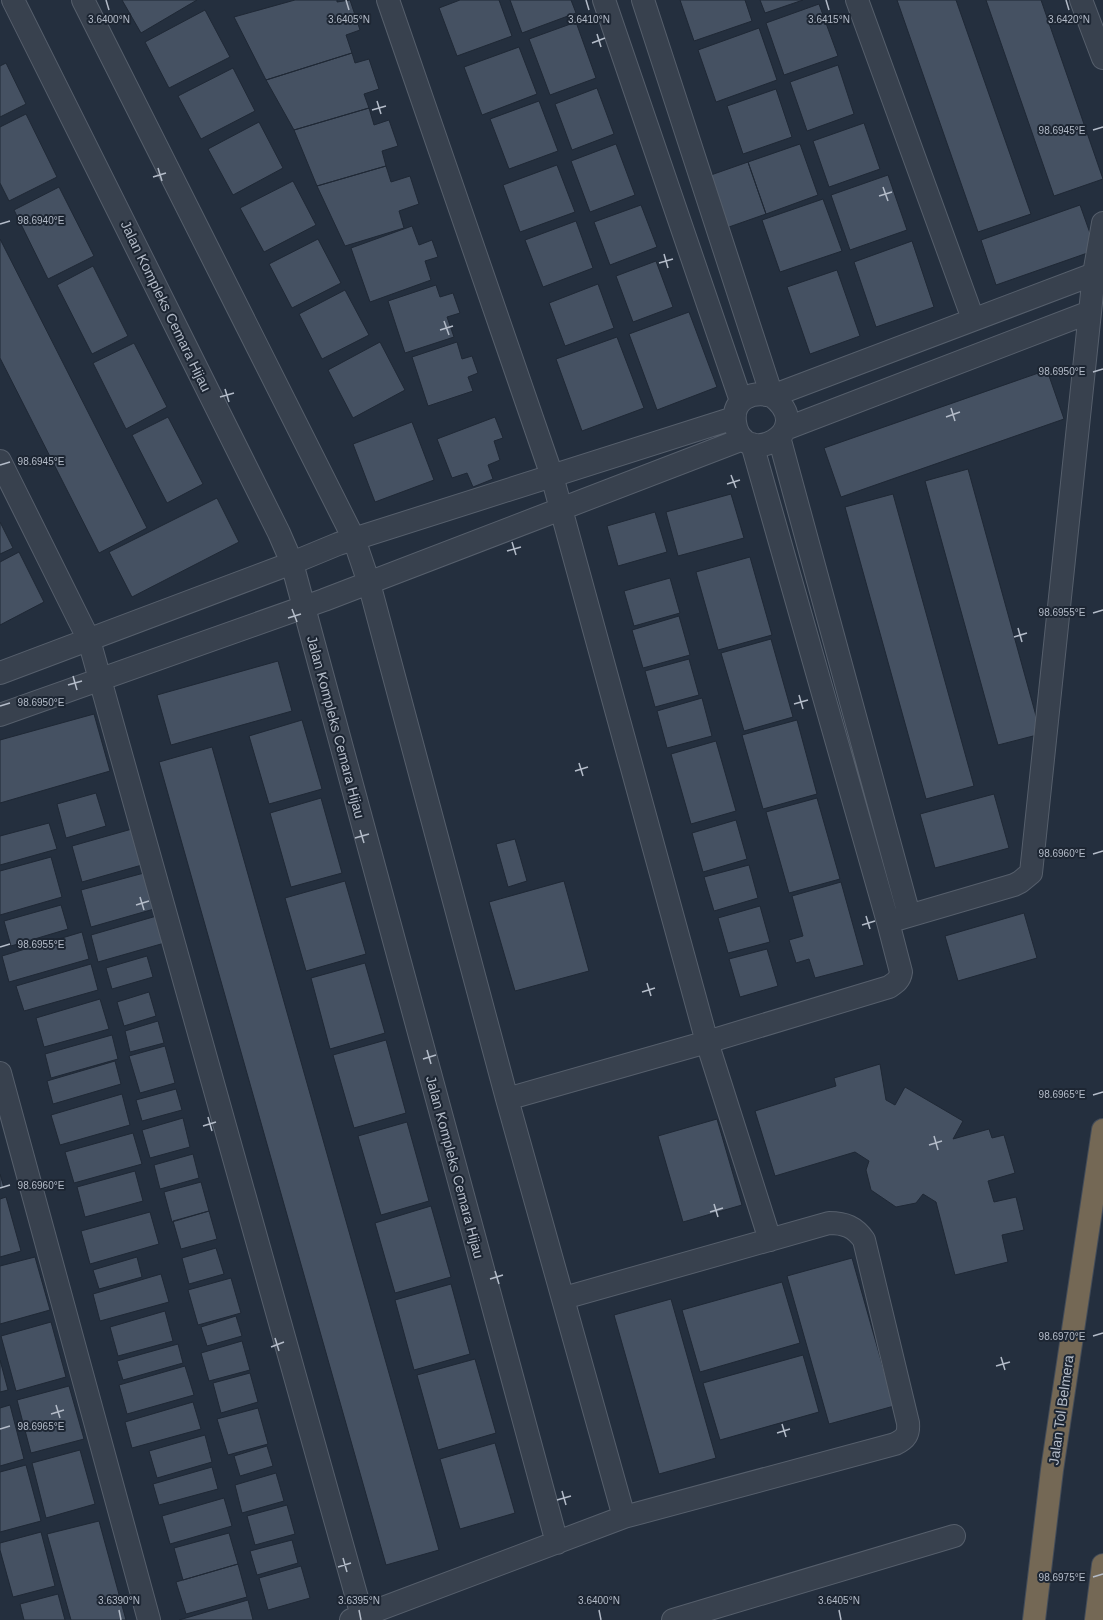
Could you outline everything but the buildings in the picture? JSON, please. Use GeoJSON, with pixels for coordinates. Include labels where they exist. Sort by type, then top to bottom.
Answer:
{"type":"FeatureCollection","features":[{"type":"Feature","properties":{"kind":"highway","name":"Jalan Tol Belmera"},"geometry":{"type":"LineString","coordinates":[[1034,1620],[1052,1470],[1103,1130]]}},
{"type":"Feature","properties":{"kind":"highway"},"geometry":{"type":"LineString","coordinates":[[1096,1620],[1103,1565]]}},
{"type":"Feature","properties":{"kind":"street","name":"Jalan Kompleks Cemara Hijau"},"geometry":{"type":"LineString","coordinates":[[13,0],[275,526],[299,560],[304,608],[557,1543]]}},
{"type":"Feature","properties":{"kind":"street"},"geometry":{"type":"LineString","coordinates":[[83,0],[346,541],[363,585],[564,1298],[624,1517]]}},
{"type":"Feature","properties":{"kind":"street"},"geometry":{"type":"LineString","coordinates":[[388,0],[552,476],[707,1042],[770,1240]]}},
{"type":"Feature","properties":{"kind":"street"},"geometry":{"type":"LineString","coordinates":[[507,1099],[878,991],[892,984],[900,977],[901,972],[888,922],[747,442],[735,426],[738,409],[604,0]]}},
{"type":"Feature","properties":{"kind":"street"},"geometry":{"type":"LineString","coordinates":[[643,0],[772,396]]}},
{"type":"Feature","properties":{"kind":"street"},"geometry":{"type":"LineString","coordinates":[[857,0],[973,320]]}},
{"type":"Feature","properties":{"kind":"street"},"geometry":{"type":"LineString","coordinates":[[1081,0],[1103,58]]}},
{"type":"Feature","properties":{"kind":"street"},"geometry":{"type":"LineString","coordinates":[[888,922],[1014,885],[1020,882],[1031,872],[1094,274],[1103,224]]}},
{"type":"Feature","properties":{"kind":"street"},"geometry":{"type":"LineString","coordinates":[[772,396],[1094,274]]}},
{"type":"Feature","properties":{"kind":"street"},"geometry":{"type":"LineString","coordinates":[[0,715],[304,608],[561,509],[747,442],[759,446],[767,445],[782,433],[1090,312]]}},
{"type":"Feature","properties":{"kind":"street"},"geometry":{"type":"LineString","coordinates":[[0,673],[346,541],[552,476],[738,409],[750,395],[761,393],[772,396],[780,401],[785,410],[786,419],[782,433],[909,915]]}},
{"type":"Feature","properties":{"kind":"street"},"geometry":{"type":"LineString","coordinates":[[0,461],[89,640],[101,679],[356,1618],[624,1517],[895,1444],[903,1441],[907,1436],[908,1423],[864,1240],[859,1232],[841,1223],[829,1224],[564,1298]]}},
{"type":"Feature","properties":{"kind":"street"},"geometry":{"type":"LineString","coordinates":[[0,1073],[149,1620]]}},
{"type":"Feature","properties":{"kind":"street"},"geometry":{"type":"LineString","coordinates":[[673,1620],[954,1536]]}}]}
